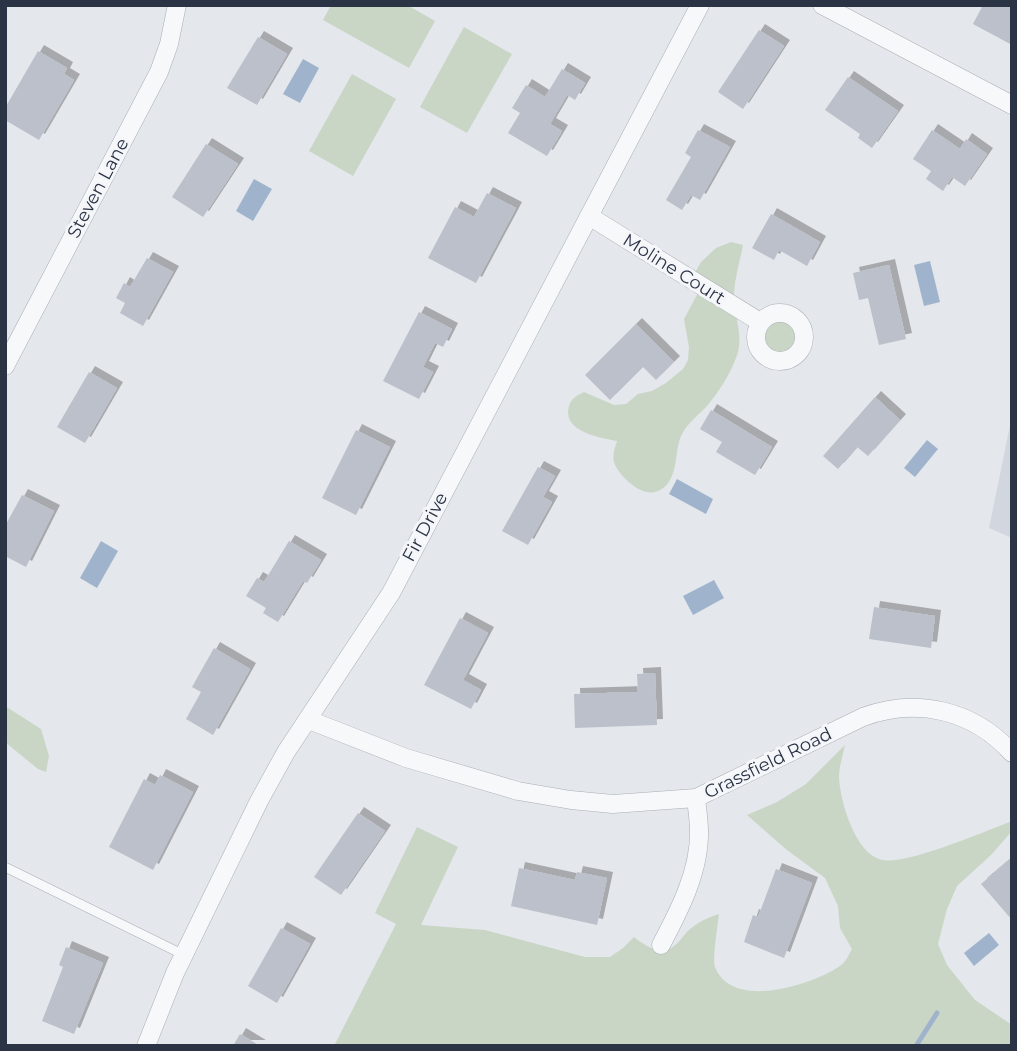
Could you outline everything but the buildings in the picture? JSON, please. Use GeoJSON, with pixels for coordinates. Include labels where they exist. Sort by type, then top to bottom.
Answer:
{"type":"FeatureCollection","features":[{"type":"Feature","properties":{"kind":"street","name":"Steven Lane"},"geometry":{"type":"LineString","coordinates":[[5,366],[159,72],[169,44],[177,5]]}},
{"type":"Feature","properties":{"kind":"street","name":"Fir Drive"},"geometry":{"type":"LineString","coordinates":[[146,1046],[184,955],[286,751],[391,593],[700,5]]}},
{"type":"Feature","properties":{"kind":"street"},"geometry":{"type":"LineString","coordinates":[[822,5],[1012,105]]}},
{"type":"Feature","properties":{"kind":"street","name":"Moline Court"},"geometry":{"type":"LineString","coordinates":[[589,216],[760,322]]}},
{"type":"Feature","properties":{"kind":"street","name":"Grassfield Road"},"geometry":{"type":"LineString","coordinates":[[309,720],[405,758],[518,791],[613,804],[696,798],[863,717],[888,709],[922,707],[950,712],[987,730],[1012,753]]}},
{"type":"Feature","properties":{"kind":"street"},"geometry":{"type":"LineString","coordinates":[[661,945],[676,917],[696,862],[699,832],[696,798]]}},
{"type":"Feature","properties":{"kind":"lane"},"geometry":{"type":"LineString","coordinates":[[5,867],[184,955]]}},
{"type":"Feature","properties":{"kind":"shaded area"},"geometry":{"type":"Polygon","coordinates":[[[1012,416],[1012,538],[989,528],[1012,416]]]}},
{"type":"Feature","properties":{"kind":"green space"},"geometry":{"type":"Polygon","coordinates":[[[331,5],[407,5],[435,21],[409,68],[323,20],[331,5]]]}},
{"type":"Feature","properties":{"kind":"green space"},"geometry":{"type":"Polygon","coordinates":[[[464,27],[512,54],[467,133],[420,107],[464,27]]]}},
{"type":"Feature","properties":{"kind":"green space"},"geometry":{"type":"Polygon","coordinates":[[[352,74],[396,99],[353,176],[309,151],[352,74]]]}},
{"type":"Feature","properties":{"kind":"green space"},"geometry":{"type":"Polygon","coordinates":[[[731,242],[743,245],[734,293],[738,352],[716,395],[683,432],[670,480],[660,490],[647,492],[633,485],[617,468],[613,457],[617,441],[595,436],[574,425],[568,412],[571,402],[584,392],[614,405],[626,404],[638,394],[652,391],[666,383],[683,369],[688,360],[689,347],[684,319],[698,293],[696,271],[701,262],[716,248],[731,242]]]}},
{"type":"Feature","properties":{"kind":"green space"},"geometry":{"type":"Polygon","coordinates":[[[780,317],[794,323],[800,337],[794,351],[780,357],[766,351],[760,337],[766,323],[780,317]]]}},
{"type":"Feature","properties":{"kind":"green space"},"geometry":{"type":"Polygon","coordinates":[[[5,706],[41,729],[49,756],[46,772],[38,769],[5,742],[5,706]]]}},
{"type":"Feature","properties":{"kind":"green space"},"geometry":{"type":"Polygon","coordinates":[[[845,745],[839,773],[842,799],[857,837],[872,856],[882,860],[909,857],[947,846],[1012,821],[1012,831],[991,855],[957,886],[947,909],[938,944],[947,965],[975,1000],[1012,1025],[1012,1046],[334,1046],[396,924],[375,913],[417,827],[458,847],[421,925],[485,930],[585,957],[610,957],[634,937],[653,949],[669,949],[696,925],[719,914],[715,967],[724,980],[738,988],[755,991],[793,986],[840,966],[852,949],[840,928],[838,906],[825,878],[747,815],[777,802],[806,784],[845,745]]]}},
{"type":"Feature","properties":{"kind":"water"},"geometry":{"type":"Polygon","coordinates":[[[303,59],[319,68],[300,103],[283,94],[303,59]]]}},
{"type":"Feature","properties":{"kind":"water"},"geometry":{"type":"Polygon","coordinates":[[[254,179],[272,189],[253,221],[236,211],[254,179]]]}},
{"type":"Feature","properties":{"kind":"water"},"geometry":{"type":"Polygon","coordinates":[[[930,261],[940,302],[924,306],[914,265],[930,261]]]}},
{"type":"Feature","properties":{"kind":"water"},"geometry":{"type":"Polygon","coordinates":[[[927,440],[938,449],[915,477],[904,468],[927,440]]]}},
{"type":"Feature","properties":{"kind":"water"},"geometry":{"type":"Polygon","coordinates":[[[677,479],[713,499],[706,514],[669,494],[677,479]]]}},
{"type":"Feature","properties":{"kind":"water"},"geometry":{"type":"Polygon","coordinates":[[[101,541],[118,551],[97,588],[80,578],[101,541]]]}},
{"type":"Feature","properties":{"kind":"water"},"geometry":{"type":"Polygon","coordinates":[[[714,580],[724,598],[693,615],[683,596],[714,580]]]}},
{"type":"Feature","properties":{"kind":"water"},"geometry":{"type":"Polygon","coordinates":[[[989,933],[999,945],[974,966],[964,953],[989,933]]]}},
{"type":"Feature","properties":{"kind":"waterway"},"geometry":{"type":"LineString","coordinates":[[916,1046],[937,1013]]}}]}
